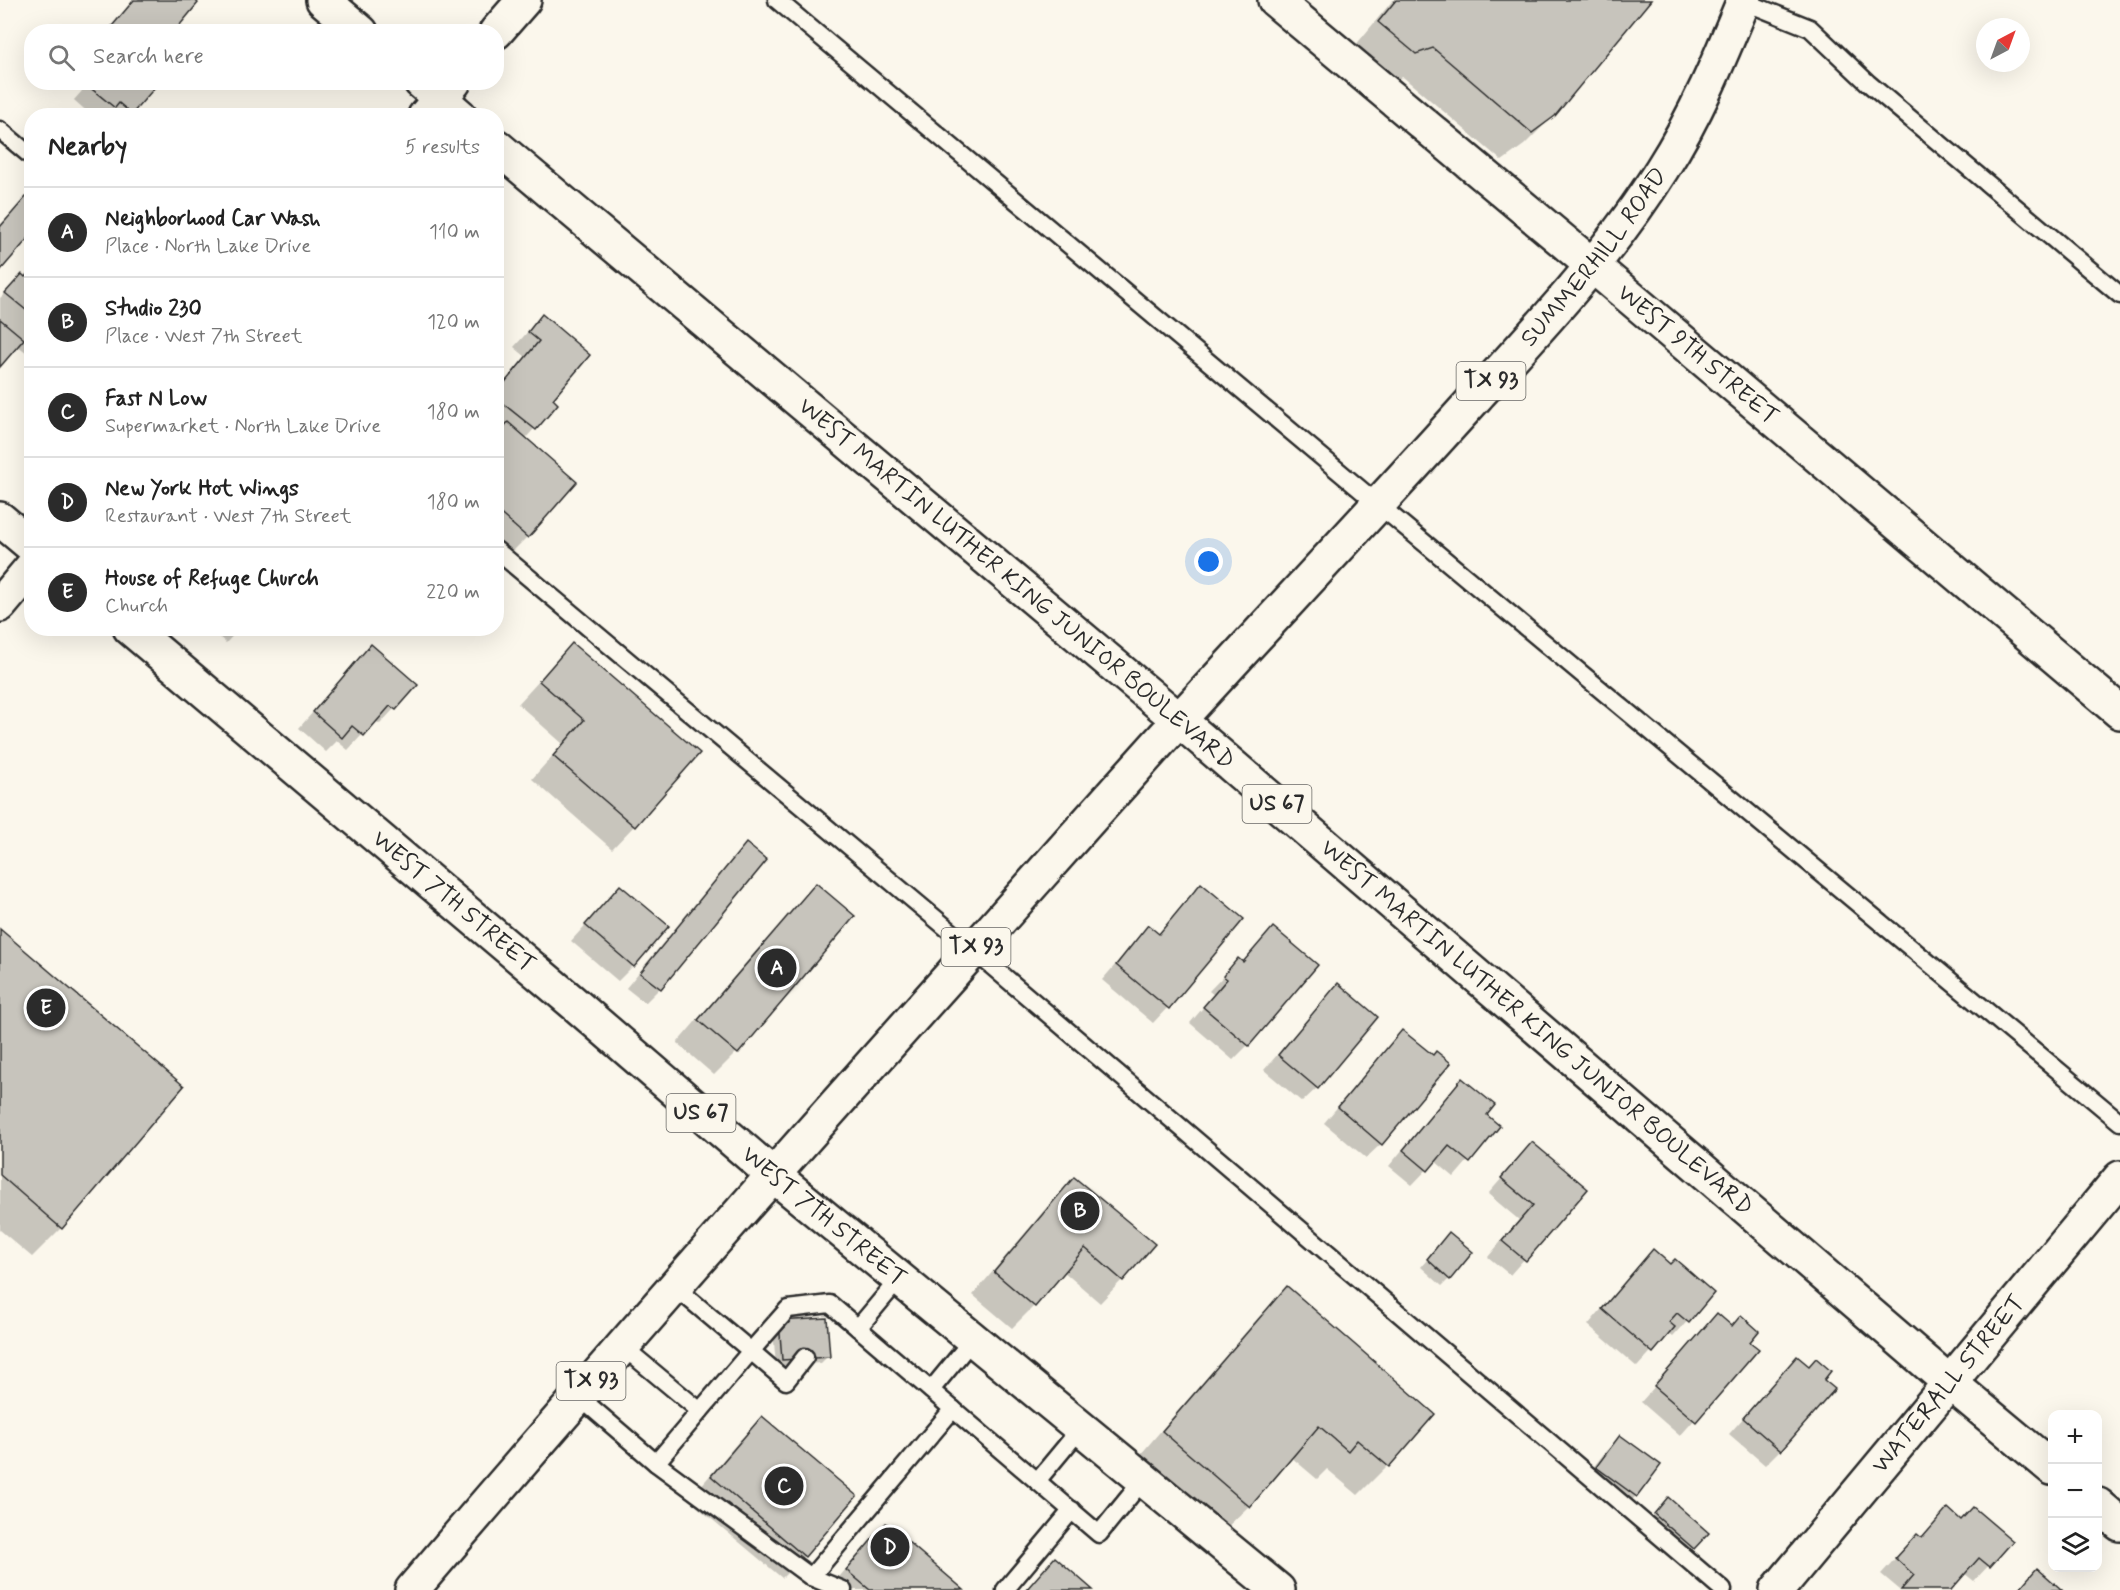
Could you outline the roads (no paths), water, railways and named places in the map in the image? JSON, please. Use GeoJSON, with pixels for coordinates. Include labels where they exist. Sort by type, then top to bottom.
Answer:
{"type":"FeatureCollection","features":[{"type":"Feature","properties":{"kind":"main road"},"geometry":{"type":"LineString","coordinates":[[323,0],[352,24]]}},
{"type":"Feature","properties":{"kind":"main road"},"geometry":{"type":"LineString","coordinates":[[503,24],[524,0]]}},
{"type":"Feature","properties":{"kind":"main road","name":"WEST 9TH STREET"},"geometry":{"type":"LineString","coordinates":[[1275,0],[2120,712]]}},
{"type":"Feature","properties":{"kind":"main road","name":"SUMMERHILL ROAD"},"geometry":{"type":"LineString","coordinates":[[1179,720],[1379,505],[1593,266],[1668,159],[1699,103],[1743,1]]}},
{"type":"Feature","properties":{"kind":"main road","name":"WEST MARTIN LUTHER KING JUNIOR BOULEVARD"},"geometry":{"type":"LineString","coordinates":[[504,153],[1179,720],[2048,1465]]}},
{"type":"Feature","properties":{"kind":"main road"},"geometry":{"type":"LineString","coordinates":[[0,519],[24,539]]}},
{"type":"Feature","properties":{"kind":"main road"},"geometry":{"type":"LineString","coordinates":[[0,605],[24,576]]}},
{"type":"Feature","properties":{"kind":"main road","name":"WEST 7TH STREET"},"geometry":{"type":"LineString","coordinates":[[139,636],[772,1174],[1278,1590]]}},
{"type":"Feature","properties":{"kind":"main road","name":"TX 93"},"geometry":{"type":"LineString","coordinates":[[412,1590],[772,1174],[1179,720]]}},
{"type":"Feature","properties":{"kind":"main road","name":"WATERALL STREET"},"geometry":{"type":"LineString","coordinates":[[1777,1590],[2120,1178]]}},
{"type":"Feature","properties":{"kind":"main road"},"geometry":{"type":"LineString","coordinates":[[2102,1509],[2120,1524]]}},
{"type":"Feature","properties":{"kind":"lane"},"geometry":{"type":"LineString","coordinates":[[777,0],[2120,1122]]}},
{"type":"Feature","properties":{"kind":"lane"},"geometry":{"type":"LineString","coordinates":[[1743,1],[1810,28],[1868,83],[2120,295]]}},
{"type":"Feature","properties":{"kind":"lane"},"geometry":{"type":"LineString","coordinates":[[0,130],[24,150]]}},
{"type":"Feature","properties":{"kind":"lane"},"geometry":{"type":"LineString","coordinates":[[504,557],[973,950],[1723,1590]]}},
{"type":"Feature","properties":{"kind":"lane"},"geometry":{"type":"LineString","coordinates":[[858,1328],[899,1279]]}},
{"type":"Feature","properties":{"kind":"lane"},"geometry":{"type":"LineString","coordinates":[[674,1286],[786,1381],[805,1357]]}},
{"type":"Feature","properties":{"kind":"lane"},"geometry":{"type":"LineString","coordinates":[[656,1462],[788,1309],[805,1313],[830,1304],[1099,1534],[1143,1480]]}},
{"type":"Feature","properties":{"kind":"lane"},"geometry":{"type":"LineString","coordinates":[[931,1390],[973,1339]]}},
{"type":"Feature","properties":{"kind":"lane"},"geometry":{"type":"LineString","coordinates":[[622,1346],[700,1411]]}},
{"type":"Feature","properties":{"kind":"lane"},"geometry":{"type":"LineString","coordinates":[[578,1396],[656,1462],[811,1577],[843,1590]]}},
{"type":"Feature","properties":{"kind":"lane"},"geometry":{"type":"LineString","coordinates":[[811,1577],[953,1409]]}},
{"type":"Feature","properties":{"kind":"lane"},"geometry":{"type":"LineString","coordinates":[[1037,1481],[1081,1428]]}},
{"type":"Feature","properties":{"kind":"lane"},"geometry":{"type":"LineString","coordinates":[[1005,1590],[1072,1510]]}},
{"type":"Feature","properties":{"kind":"place","name":"Neighborhood Car Wash"},"geometry":{"type":"Point","coordinates":[777,968]}},
{"type":"Feature","properties":{"kind":"place","name":"House of Refuge Church"},"geometry":{"type":"Point","coordinates":[46,1008]}},
{"type":"Feature","properties":{"kind":"place","name":"Studio 230"},"geometry":{"type":"Point","coordinates":[1080,1211]}},
{"type":"Feature","properties":{"kind":"place","name":"Fast N Low"},"geometry":{"type":"Point","coordinates":[784,1486]}},
{"type":"Feature","properties":{"kind":"place","name":"New York Hot Wings"},"geometry":{"type":"Point","coordinates":[890,1547]}}]}
